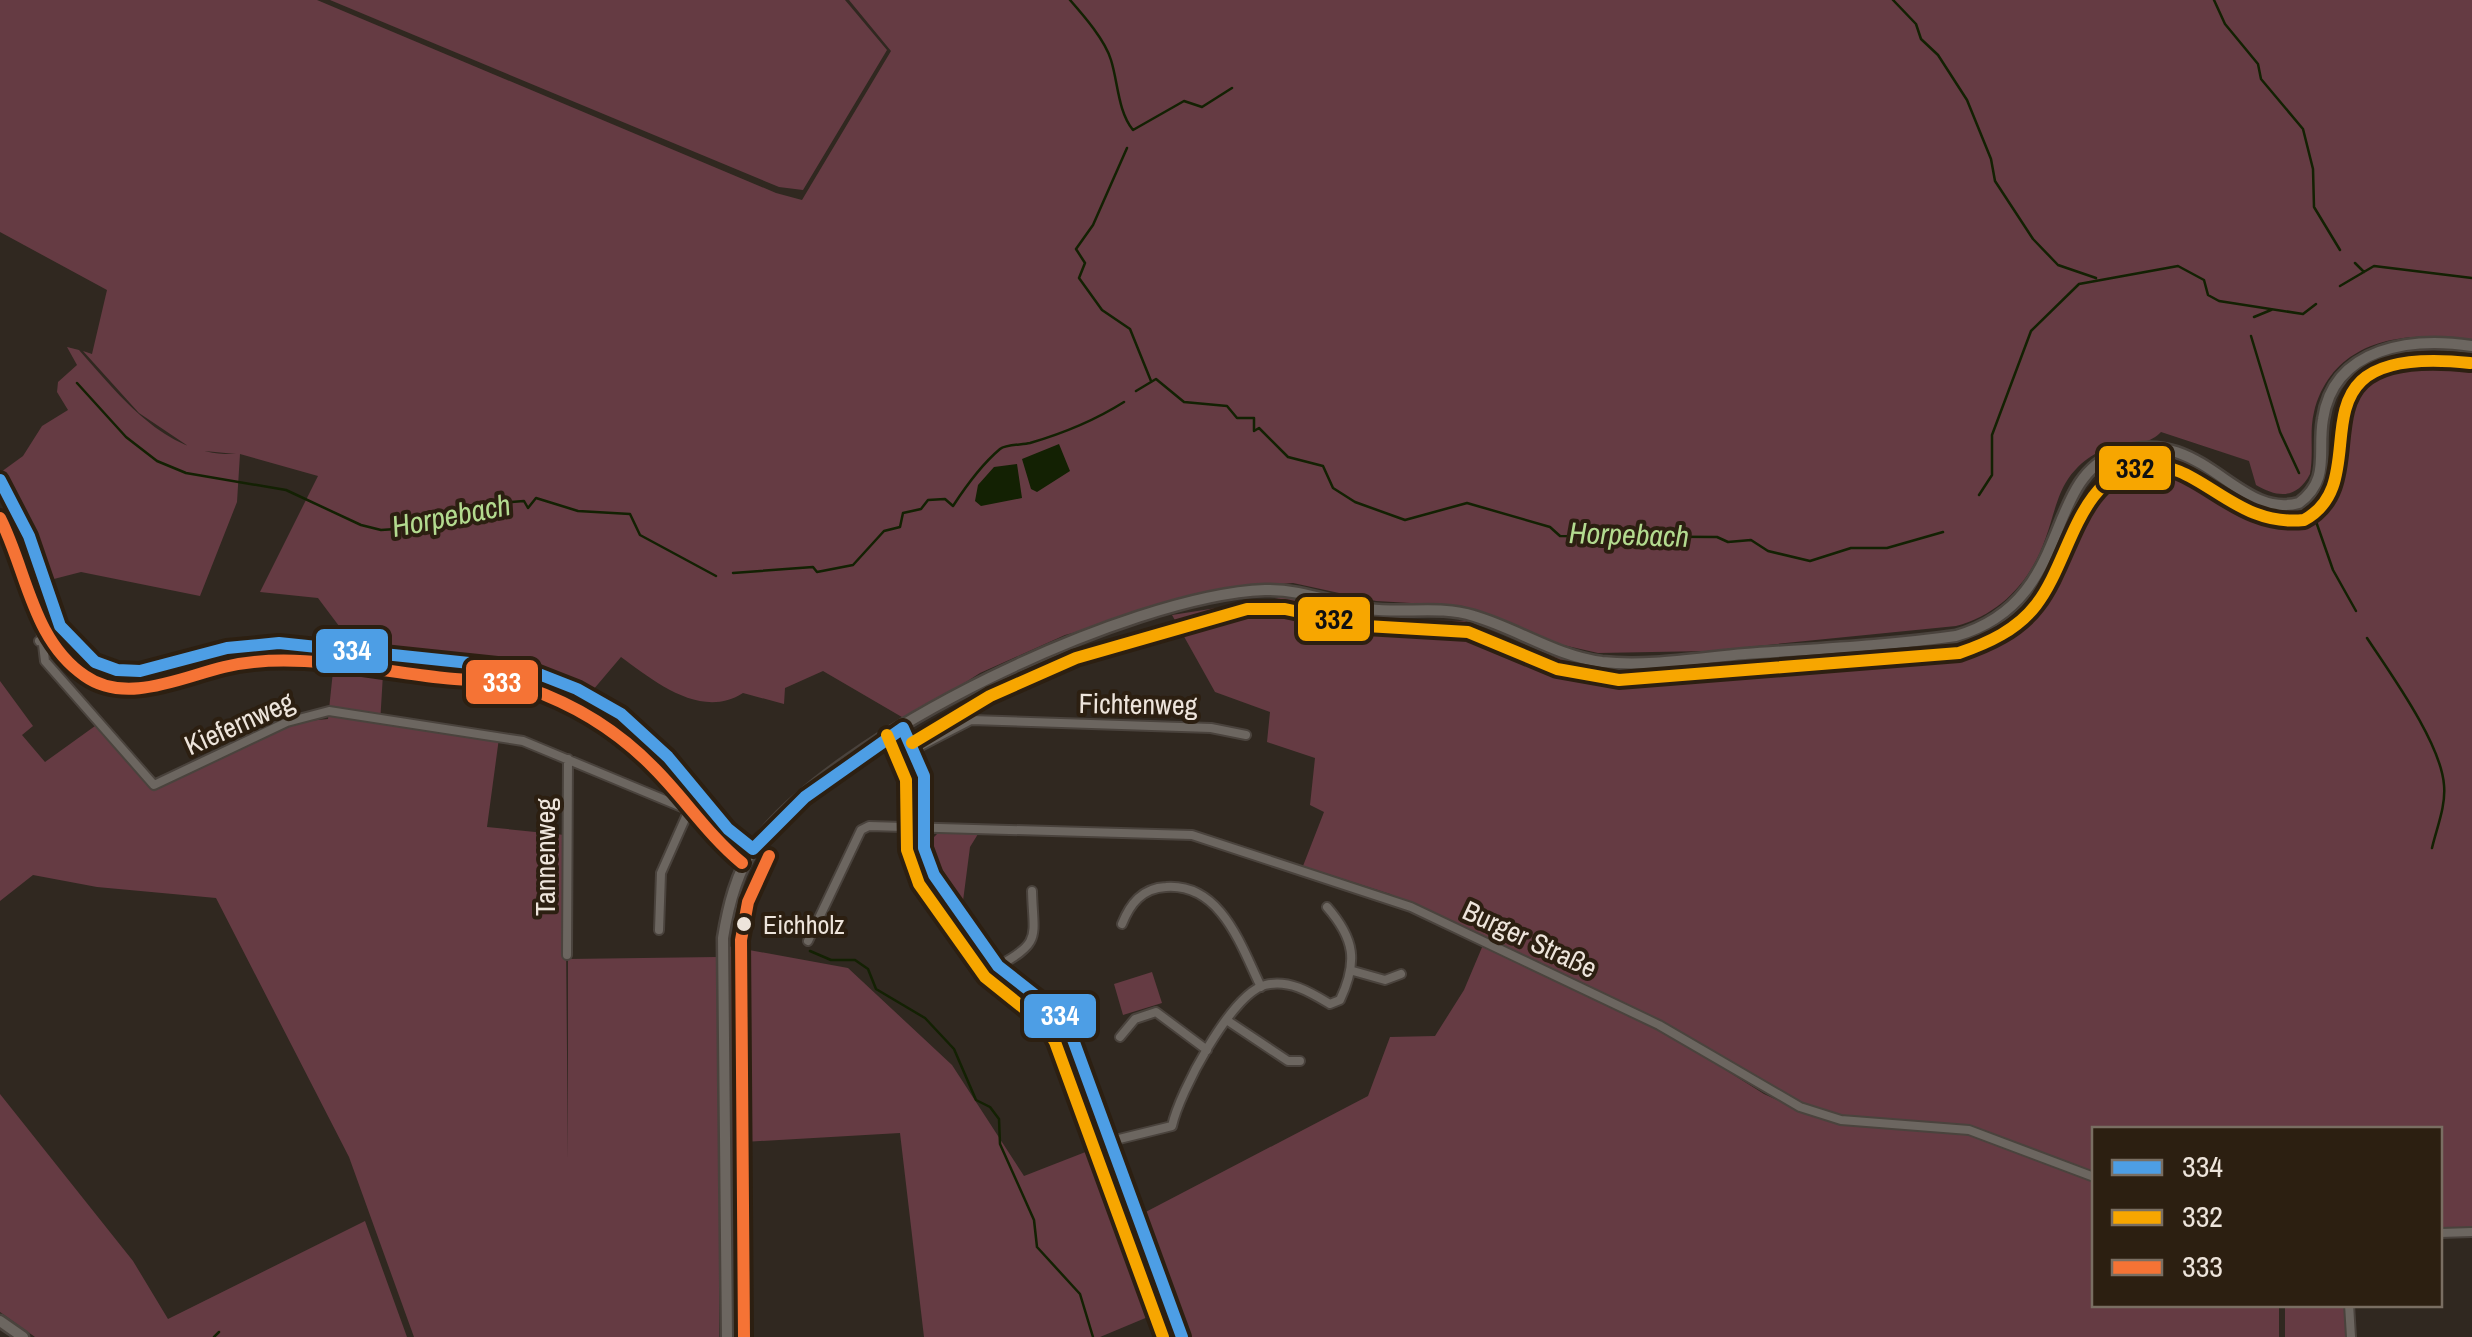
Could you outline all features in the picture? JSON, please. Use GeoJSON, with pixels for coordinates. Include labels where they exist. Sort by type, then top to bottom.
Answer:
{"type":"FeatureCollection","features":[{"type":"Feature","properties":{"kind":"street"},"geometry":{"type":"LineString","coordinates":[[727,1337],[723,938],[731,897],[753,848],[788,808],[821,781],[982,680],[1082,637],[1205,600],[1266,590],[1310,594],[1368,609],[1472,614],[1562,652],[1601,662],[1640,663],[1956,636],[1992,623],[2024,596],[2044,563],[2076,490],[2102,460],[2140,448],[2172,449],[2209,466],[2266,504],[2299,503],[2320,479],[2324,412],[2336,387],[2354,365],[2377,351],[2412,343],[2472,346]]}},
{"type":"Feature","properties":{"kind":"street"},"geometry":{"type":"LineString","coordinates":[[0,480],[29,536],[63,632],[95,662],[116,670],[140,672],[227,648],[279,643],[526,669],[577,689],[621,714],[668,757],[705,803],[753,848]]}},
{"type":"Feature","properties":{"kind":"street"},"geometry":{"type":"LineString","coordinates":[[44,582],[37,595],[39,641],[63,632]]}},
{"type":"Feature","properties":{"kind":"street","name":"Kiefernweg"},"geometry":{"type":"LineString","coordinates":[[39,641],[44,661],[154,785],[287,722],[329,712],[523,741],[688,810]]}},
{"type":"Feature","properties":{"kind":"street","name":"Fichtenweg"},"geometry":{"type":"LineString","coordinates":[[916,749],[971,720],[1210,728],[1246,736]]}},
{"type":"Feature","properties":{"kind":"street"},"geometry":{"type":"LineString","coordinates":[[903,728],[916,749],[924,776],[922,826],[926,856],[934,875],[998,966],[1059,1014],[1070,1034],[1182,1337]]}},
{"type":"Feature","properties":{"kind":"street","name":"Tannenweg"},"geometry":{"type":"LineString","coordinates":[[567,955],[568,759]]}},
{"type":"Feature","properties":{"kind":"street"},"geometry":{"type":"LineString","coordinates":[[659,930],[661,873],[688,810],[705,803]]}},
{"type":"Feature","properties":{"kind":"street","name":"Burger Straße"},"geometry":{"type":"LineString","coordinates":[[808,941],[861,830],[869,826],[1192,835],[1411,908],[1632,1011],[1782,1100],[1815,1113],[1857,1122],[1969,1130],[2092,1176]]}},
{"type":"Feature","properties":{"kind":"street"},"geometry":{"type":"LineString","coordinates":[[1122,924],[1126,912],[1146,892],[1173,886],[1202,892],[1228,923],[1260,987]]}},
{"type":"Feature","properties":{"kind":"street"},"geometry":{"type":"LineString","coordinates":[[998,966],[1033,943],[1036,933],[1032,891]]}},
{"type":"Feature","properties":{"kind":"street"},"geometry":{"type":"LineString","coordinates":[[1107,1142],[1172,1126],[1185,1087],[1207,1050],[1242,1001],[1260,987],[1295,986],[1336,1004],[1353,971],[1351,940],[1327,907]]}},
{"type":"Feature","properties":{"kind":"street"},"geometry":{"type":"LineString","coordinates":[[1353,971],[1385,980],[1401,974]]}},
{"type":"Feature","properties":{"kind":"street"},"geometry":{"type":"LineString","coordinates":[[1120,1037],[1135,1020],[1156,1012],[1207,1050]]}},
{"type":"Feature","properties":{"kind":"street"},"geometry":{"type":"LineString","coordinates":[[1228,1021],[1288,1061],[1300,1061]]}},
{"type":"Feature","properties":{"kind":"street"},"geometry":{"type":"LineString","coordinates":[[2442,1234],[2472,1232]]}},
{"type":"Feature","properties":{"kind":"street"},"geometry":{"type":"LineString","coordinates":[[2349,1307],[2351,1337]]}},
{"type":"Feature","properties":{"kind":"street"},"geometry":{"type":"LineString","coordinates":[[0,1321],[23,1337]]}},
{"type":"Feature","properties":{"kind":"shaded area"},"geometry":{"type":"Polygon","coordinates":[[[0,0],[317,0],[776,193],[802,200],[891,51],[849,0],[2472,0],[2472,340],[2423,336],[2399,339],[2376,344],[2338,368],[2324,387],[2314,412],[2310,474],[2293,492],[2279,494],[2256,485],[2249,461],[2161,432],[2143,442],[2095,454],[2064,485],[2040,553],[2023,581],[1987,613],[1956,626],[1707,651],[1598,653],[1563,645],[1463,606],[1376,601],[1293,583],[1243,587],[1065,635],[980,673],[907,720],[823,671],[785,688],[784,704],[743,693],[711,702],[695,700],[663,686],[621,657],[593,690],[527,661],[354,646],[318,598],[260,592],[318,476],[240,454],[237,502],[200,596],[81,572],[50,580],[35,534],[1,472],[23,456],[42,426],[68,410],[57,392],[58,382],[77,365],[67,347],[79,350],[129,405],[147,421],[187,445],[139,413],[83,351],[92,354],[107,290],[0,232],[0,0]]]}},
{"type":"Feature","properties":{"kind":"shaded area"},"geometry":{"type":"Polygon","coordinates":[[[330,0],[845,0],[887,50],[803,190],[779,187],[330,0]]]}},
{"type":"Feature","properties":{"kind":"shaded area"},"geometry":{"type":"Polygon","coordinates":[[[2425,351],[2472,356],[2472,1230],[2442,1231],[2442,1127],[2092,1127],[2092,1172],[1969,1128],[1846,1118],[1780,1095],[1627,1004],[1390,894],[1303,866],[1324,812],[1310,805],[1315,758],[1267,742],[1270,712],[1215,692],[1172,615],[1287,597],[1374,620],[1465,621],[1542,654],[1618,671],[1958,644],[1988,636],[2014,621],[2033,600],[2048,574],[2090,489],[2109,469],[2134,457],[2178,461],[2258,510],[2310,522],[2316,507],[2332,495],[2336,417],[2341,398],[2351,381],[2368,368],[2425,351]]]}},
{"type":"Feature","properties":{"kind":"shaded area"},"geometry":{"type":"Polygon","coordinates":[[[1059,444],[1070,471],[1037,492],[1031,489],[1022,459],[1059,444]]]}},
{"type":"Feature","properties":{"kind":"shaded area"},"geometry":{"type":"Polygon","coordinates":[[[1017,464],[1022,498],[981,506],[975,501],[978,485],[994,467],[1017,464]]]}},
{"type":"Feature","properties":{"kind":"shaded area"},"geometry":{"type":"Polygon","coordinates":[[[335,652],[384,657],[380,724],[499,738],[487,827],[565,835],[568,1159],[568,959],[717,957],[721,1063],[719,1337],[414,1337],[349,1157],[216,898],[97,887],[33,875],[0,901],[0,681],[33,726],[22,735],[45,762],[95,726],[153,789],[287,723],[328,719],[335,652]]]}},
{"type":"Feature","properties":{"kind":"shaded area"},"geometry":{"type":"Polygon","coordinates":[[[937,834],[978,834],[970,847],[963,901],[936,860],[931,840],[937,834]]]}},
{"type":"Feature","properties":{"kind":"shaded area"},"geometry":{"type":"Polygon","coordinates":[[[1483,945],[1665,1032],[1764,1094],[1804,1112],[1845,1125],[1969,1132],[2092,1179],[2092,1307],[2279,1307],[2279,1337],[1187,1337],[1138,1216],[1368,1096],[1390,1037],[1435,1036],[1464,990],[1483,945]]]}},
{"type":"Feature","properties":{"kind":"shaded area"},"geometry":{"type":"Polygon","coordinates":[[[727,946],[848,968],[952,1065],[1024,1176],[1106,1144],[1167,1309],[1100,1337],[924,1337],[900,1133],[744,1142],[747,1337],[729,1337],[727,946]]]}},
{"type":"Feature","properties":{"kind":"shaded area"},"geometry":{"type":"Polygon","coordinates":[[[1152,972],[1162,1003],[1123,1015],[1114,984],[1152,972]]]}},
{"type":"Feature","properties":{"kind":"shaded area"},"geometry":{"type":"Polygon","coordinates":[[[0,1094],[133,1261],[168,1319],[365,1221],[407,1337],[35,1337],[0,1312],[0,1094]]]}},
{"type":"Feature","properties":{"kind":"shaded area"},"geometry":{"type":"Polygon","coordinates":[[[2285,1307],[2347,1307],[2349,1337],[2285,1337],[2285,1307]]]}},
{"type":"Feature","properties":{"kind":"waterway"},"geometry":{"type":"LineString","coordinates":[[1070,0],[1108,52],[1121,106],[1133,130],[1184,101],[1202,107],[1232,88]]}},
{"type":"Feature","properties":{"kind":"waterway"},"geometry":{"type":"LineString","coordinates":[[1893,0],[1916,24],[1921,39],[1938,55],[1967,100],[1991,159],[1995,181],[2033,239],[2058,265],[2096,278]]}},
{"type":"Feature","properties":{"kind":"waterway"},"geometry":{"type":"LineString","coordinates":[[2214,0],[2225,24],[2258,64],[2261,79],[2303,129],[2313,169],[2314,207],[2340,250]]}},
{"type":"Feature","properties":{"kind":"waterway"},"geometry":{"type":"LineString","coordinates":[[1127,148],[1093,225],[1076,249],[1085,263],[1079,278],[1102,310],[1130,329],[1151,381]]}},
{"type":"Feature","properties":{"kind":"waterway"},"geometry":{"type":"LineString","coordinates":[[2355,263],[2364,272]]}},
{"type":"Feature","properties":{"kind":"waterway","name":"Horpebach"},"geometry":{"type":"LineString","coordinates":[[1979,495],[1992,475],[1992,435],[2031,331],[2079,284],[2178,266],[2204,280],[2208,295],[2219,301],[2303,314],[2316,304]]}},
{"type":"Feature","properties":{"kind":"waterway","name":"Horpebach"},"geometry":{"type":"LineString","coordinates":[[2340,286],[2374,266],[2472,278]]}},
{"type":"Feature","properties":{"kind":"waterway"},"geometry":{"type":"LineString","coordinates":[[2254,317],[2271,310]]}},
{"type":"Feature","properties":{"kind":"waterway"},"geometry":{"type":"LineString","coordinates":[[2251,336],[2280,432],[2299,473]]}},
{"type":"Feature","properties":{"kind":"waterway","name":"Horpebach"},"geometry":{"type":"LineString","coordinates":[[1136,391],[1156,379],[1184,402],[1227,406],[1237,418],[1254,418],[1254,431],[1259,428],[1288,457],[1323,466],[1333,488],[1355,502],[1405,520],[1467,503],[1550,527],[1560,536],[1751,540],[1768,551],[1810,561],[1851,548],[1887,548],[1943,532]]}},
{"type":"Feature","properties":{"kind":"waterway","name":"Horpebach"},"geometry":{"type":"LineString","coordinates":[[77,383],[126,437],[157,461],[186,473],[286,490],[361,525],[381,530],[411,528],[445,518],[465,506],[524,501],[528,508],[536,498],[578,511],[630,514],[640,535],[716,576]]}},
{"type":"Feature","properties":{"kind":"waterway","name":"Horpebach"},"geometry":{"type":"LineString","coordinates":[[733,573],[813,567],[817,572],[853,565],[884,531],[900,527],[903,513],[921,509],[928,500],[945,499],[953,506],[1000,449],[1066,431],[1124,402]]}},
{"type":"Feature","properties":{"kind":"waterway"},"geometry":{"type":"LineString","coordinates":[[2312,510],[2333,570],[2356,611]]}},
{"type":"Feature","properties":{"kind":"waterway"},"geometry":{"type":"LineString","coordinates":[[2367,638],[2413,709],[2441,768],[2444,801],[2432,848]]}},
{"type":"Feature","properties":{"kind":"waterway"},"geometry":{"type":"LineString","coordinates":[[810,951],[831,960],[855,960],[868,969],[876,989],[925,1018],[954,1049],[976,1100],[990,1107],[999,1119],[1000,1144],[1034,1220],[1037,1247],[1080,1294],[1093,1337]]}},
{"type":"Feature","properties":{"kind":"waterway"},"geometry":{"type":"LineString","coordinates":[[214,1337],[219,1332]]}},
{"type":"Feature","properties":{"kind":"transit line","name":"332"},"geometry":{"type":"LineString","coordinates":[[912,743],[990,696],[1076,658],[1247,609],[1285,609],[1366,626],[1468,632],[1557,669],[1619,680],[1959,653],[2001,635],[2028,614],[2048,587],[2089,503],[2120,473],[2142,466],[2162,466],[2181,472],[2256,514],[2279,520],[2304,520],[2326,500],[2336,474],[2352,392],[2373,373],[2410,362],[2470,363]]}},
{"type":"Feature","properties":{"kind":"transit line","name":"334"},"geometry":{"type":"LineString","coordinates":[[0,480],[29,536],[60,626],[95,662],[117,670],[140,671],[227,648],[279,643],[526,669],[577,689],[621,714],[668,757],[728,829],[753,849]]}},
{"type":"Feature","properties":{"kind":"transit line","name":"333"},"geometry":{"type":"LineString","coordinates":[[0,518],[53,644],[67,661],[101,684],[136,689],[250,662],[305,661],[517,685],[579,711],[626,742],[742,863]]}},
{"type":"Feature","properties":{"kind":"transit line","name":"334"},"geometry":{"type":"LineString","coordinates":[[903,728],[924,776],[924,848],[934,875],[998,966],[1059,1014],[1071,1034],[1182,1337]]}},
{"type":"Feature","properties":{"kind":"transit line","name":"334"},"geometry":{"type":"LineString","coordinates":[[753,849],[805,797],[903,728]]}},
{"type":"Feature","properties":{"kind":"transit line","name":"332"},"geometry":{"type":"LineString","coordinates":[[887,735],[906,780],[907,850],[919,884],[985,977],[1046,1026],[1055,1042],[1163,1337]]}},
{"type":"Feature","properties":{"kind":"transit line","name":"333"},"geometry":{"type":"LineString","coordinates":[[744,1337],[741,940],[748,902],[769,856]]}},
{"type":"Feature","properties":{"kind":"place","name":"Eichholz"},"geometry":{"type":"Point","coordinates":[744,924]}}]}
